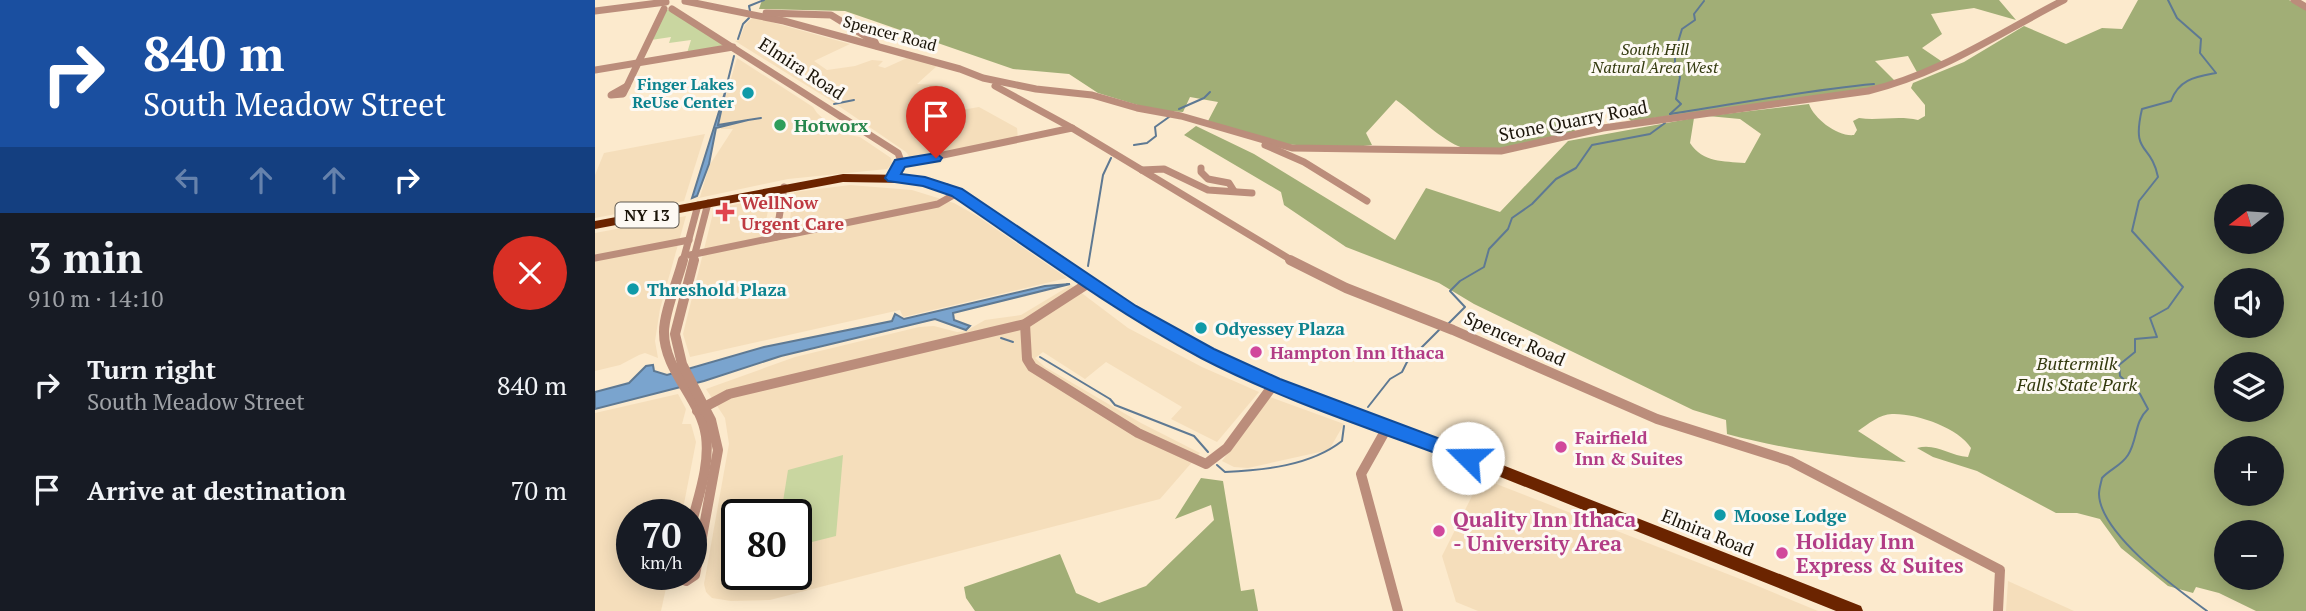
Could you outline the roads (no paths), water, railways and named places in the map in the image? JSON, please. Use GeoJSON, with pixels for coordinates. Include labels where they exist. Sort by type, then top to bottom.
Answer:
{"type":"FeatureCollection","features":[{"type":"Feature","properties":{"kind":"highway","name":"NY 13"},"geometry":{"type":"LineString","coordinates":[[595,225],[784,187],[842,178],[893,178]]}},
{"type":"Feature","properties":{"kind":"highway","name":"Elmira Road"},"geometry":{"type":"LineString","coordinates":[[893,178],[925,182],[957,193],[1130,310],[1186,342],[1274,384],[1388,426],[1856,611]]}},
{"type":"Feature","properties":{"kind":"street","name":"Stone Quarry Road"},"geometry":{"type":"LineString","coordinates":[[992,83],[1092,95],[1137,108],[1181,116],[1284,147],[1328,150],[1389,148],[1501,151],[1616,126],[1886,88],[1954,62],[2030,16],[2064,0]]}},
{"type":"Feature","properties":{"kind":"street"},"geometry":{"type":"LineString","coordinates":[[2294,0],[2306,8]]}},
{"type":"Feature","properties":{"kind":"street","name":"Spencer Road"},"geometry":{"type":"LineString","coordinates":[[595,11],[646,4],[700,4],[758,15],[960,69],[992,83],[1072,128],[1275,252],[1366,297],[1453,330],[1657,419],[1767,453],[1812,471],[2000,570],[1998,611]]}},
{"type":"Feature","properties":{"kind":"street"},"geometry":{"type":"LineString","coordinates":[[627,86],[665,4]]}},
{"type":"Feature","properties":{"kind":"street","name":"Elmira Road"},"geometry":{"type":"LineString","coordinates":[[681,4],[687,16],[891,148],[900,155],[900,164]]}},
{"type":"Feature","properties":{"kind":"street"},"geometry":{"type":"LineString","coordinates":[[758,15],[831,15],[876,41],[876,47]]}},
{"type":"Feature","properties":{"kind":"street"},"geometry":{"type":"LineString","coordinates":[[595,71],[733,47]]}},
{"type":"Feature","properties":{"kind":"street"},"geometry":{"type":"LineString","coordinates":[[893,178],[900,164],[1072,128]]}},
{"type":"Feature","properties":{"kind":"street"},"geometry":{"type":"LineString","coordinates":[[1263,142],[1270,149],[1304,162],[1367,201]]}},
{"type":"Feature","properties":{"kind":"street"},"geometry":{"type":"LineString","coordinates":[[1201,168],[1201,172],[1208,179],[1229,183],[1234,191]]}},
{"type":"Feature","properties":{"kind":"street"},"geometry":{"type":"LineString","coordinates":[[1142,170],[1164,169],[1200,188],[1252,193]]}},
{"type":"Feature","properties":{"kind":"street"},"geometry":{"type":"LineString","coordinates":[[776,237],[784,187]]}},
{"type":"Feature","properties":{"kind":"street"},"geometry":{"type":"LineString","coordinates":[[684,256],[938,204],[957,193]]}},
{"type":"Feature","properties":{"kind":"street"},"geometry":{"type":"LineString","coordinates":[[703,204],[684,256],[664,330],[666,351],[679,367],[716,431],[717,460],[707,512]]}},
{"type":"Feature","properties":{"kind":"street"},"geometry":{"type":"LineString","coordinates":[[679,367],[675,334],[695,254],[703,204]]}},
{"type":"Feature","properties":{"kind":"street"},"geometry":{"type":"LineString","coordinates":[[595,258],[689,240]]}},
{"type":"Feature","properties":{"kind":"street"},"geometry":{"type":"LineString","coordinates":[[701,408],[729,394],[1025,324],[1090,282]]}},
{"type":"Feature","properties":{"kind":"street"},"geometry":{"type":"LineString","coordinates":[[1025,324],[1027,359],[1032,367],[1126,426],[1206,464],[1227,448],[1274,384]]}},
{"type":"Feature","properties":{"kind":"street"},"geometry":{"type":"LineString","coordinates":[[696,499],[706,444],[701,408]]}},
{"type":"Feature","properties":{"kind":"street"},"geometry":{"type":"LineString","coordinates":[[1388,426],[1361,474],[1398,611]]}},
{"type":"Feature","properties":{"kind":"water"},"geometry":{"type":"Polygon","coordinates":[[[726,89],[718,125],[748,120],[716,128],[709,164],[697,196],[692,198],[726,89]]]}},
{"type":"Feature","properties":{"kind":"water"},"geometry":{"type":"Polygon","coordinates":[[[1070,284],[953,313],[954,320],[970,326],[966,330],[935,319],[781,356],[704,381],[595,409],[595,392],[629,383],[646,366],[653,365],[654,371],[667,375],[764,347],[892,321],[895,314],[904,319],[1045,286],[1070,284]]]}},
{"type":"Feature","properties":{"kind":"waterway"},"geometry":{"type":"LineString","coordinates":[[750,11],[749,6],[764,0]]}},
{"type":"Feature","properties":{"kind":"waterway"},"geometry":{"type":"LineString","coordinates":[[2168,0],[2177,18],[2201,39],[2200,53],[2216,73],[2183,84],[2171,101],[2142,109],[2140,142],[2151,158],[2158,177],[2139,201],[2132,231],[2183,287],[2168,308],[2150,318],[2157,337],[2135,339],[2135,352],[2119,365],[2120,376],[2140,394],[2148,409],[2140,419],[2128,455],[2102,478],[2099,494],[2103,510],[2126,543],[2160,575],[2207,611]]}},
{"type":"Feature","properties":{"kind":"waterway"},"geometry":{"type":"LineString","coordinates":[[1704,1],[1694,14],[1695,20],[1682,29],[1675,52],[1675,67],[1680,77],[1676,99],[1681,104],[1670,114],[1797,93],[1874,84]]}},
{"type":"Feature","properties":{"kind":"waterway"},"geometry":{"type":"LineString","coordinates":[[738,39],[743,24],[749,18]]}},
{"type":"Feature","properties":{"kind":"waterway"},"geometry":{"type":"LineString","coordinates":[[725,92],[734,56]]}},
{"type":"Feature","properties":{"kind":"waterway"},"geometry":{"type":"LineString","coordinates":[[1179,109],[1204,98],[1210,92]]}},
{"type":"Feature","properties":{"kind":"waterway"},"geometry":{"type":"LineString","coordinates":[[834,104],[854,100]]}},
{"type":"Feature","properties":{"kind":"waterway"},"geometry":{"type":"LineString","coordinates":[[1134,145],[1147,143],[1156,136],[1155,127],[1169,117]]}},
{"type":"Feature","properties":{"kind":"waterway"},"geometry":{"type":"LineString","coordinates":[[748,120],[761,118]]}},
{"type":"Feature","properties":{"kind":"waterway"},"geometry":{"type":"LineString","coordinates":[[1448,324],[1465,307],[1450,291],[1460,281],[1484,267],[1489,249],[1508,229],[1512,218],[1532,204],[1556,179],[1576,168],[1592,145],[1650,134],[1665,123]]}},
{"type":"Feature","properties":{"kind":"waterway"},"geometry":{"type":"LineString","coordinates":[[1088,266],[1103,175],[1111,158]]}},
{"type":"Feature","properties":{"kind":"waterway"},"geometry":{"type":"LineString","coordinates":[[1368,407],[1390,379],[1402,372],[1407,362],[1439,330]]}},
{"type":"Feature","properties":{"kind":"waterway"},"geometry":{"type":"LineString","coordinates":[[1001,338],[1013,342]]}},
{"type":"Feature","properties":{"kind":"waterway"},"geometry":{"type":"LineString","coordinates":[[1040,357],[1110,399],[1115,405],[1194,436],[1208,452]]}},
{"type":"Feature","properties":{"kind":"waterway"},"geometry":{"type":"LineString","coordinates":[[1217,465],[1225,472],[1271,468],[1301,461],[1342,441],[1344,426]]}},
{"type":"Feature","properties":{"kind":"place","name":"Finger Lakes ReUse Center"},"geometry":{"type":"Point","coordinates":[748,93]}},
{"type":"Feature","properties":{"kind":"place","name":"Hotworx"},"geometry":{"type":"Point","coordinates":[780,125]}},
{"type":"Feature","properties":{"kind":"place","name":"WellNow Urgent Care"},"geometry":{"type":"Point","coordinates":[725,212]}},
{"type":"Feature","properties":{"kind":"place","name":"Threshold Plaza"},"geometry":{"type":"Point","coordinates":[633,289]}},
{"type":"Feature","properties":{"kind":"place","name":"Odyessey Plaza"},"geometry":{"type":"Point","coordinates":[1201,328]}},
{"type":"Feature","properties":{"kind":"place","name":"Hampton Inn Ithaca"},"geometry":{"type":"Point","coordinates":[1256,352]}},
{"type":"Feature","properties":{"kind":"place","name":"Fairfield Inn & Suites"},"geometry":{"type":"Point","coordinates":[1561,447]}},
{"type":"Feature","properties":{"kind":"place","name":"Moose Lodge"},"geometry":{"type":"Point","coordinates":[1720,515]}},
{"type":"Feature","properties":{"kind":"place","name":"Quality Inn Ithaca - University Area"},"geometry":{"type":"Point","coordinates":[1439,531]}},
{"type":"Feature","properties":{"kind":"place","name":"Holiday Inn Express & Suites"},"geometry":{"type":"Point","coordinates":[1782,553]}},
{"type":"Feature","properties":{"kind":"park label","name":"South Hill Natural Area West"},"geometry":{"type":"Point","coordinates":[1655,58]}},
{"type":"Feature","properties":{"kind":"park label","name":"Buttermilk Falls State Park"},"geometry":{"type":"Point","coordinates":[2077,373]}}]}
